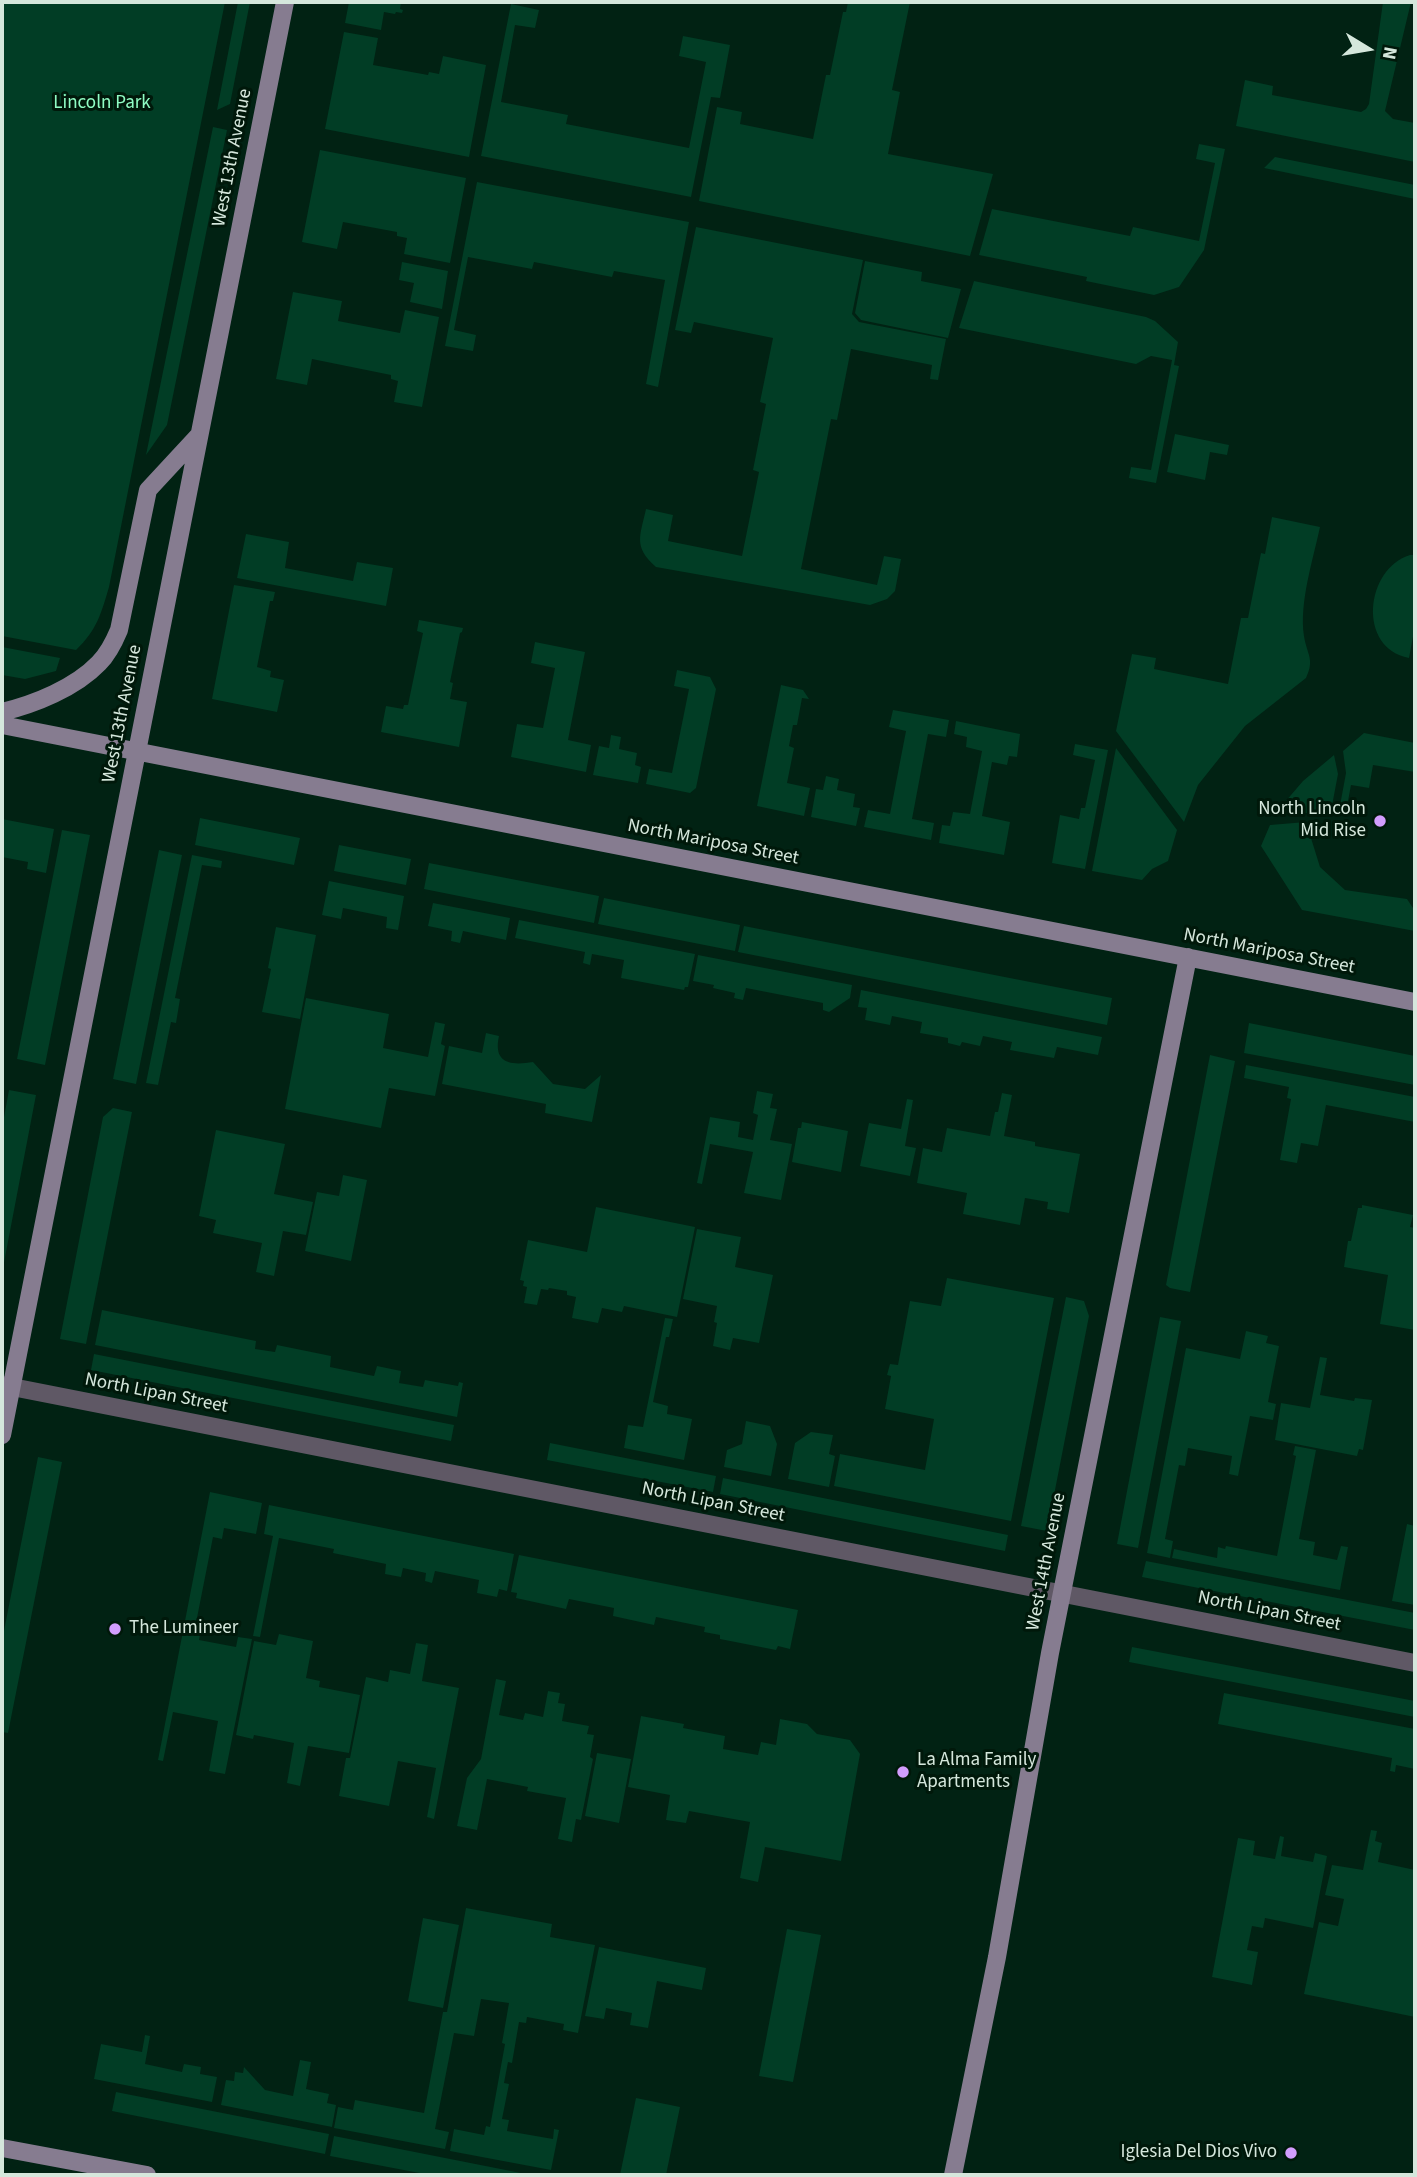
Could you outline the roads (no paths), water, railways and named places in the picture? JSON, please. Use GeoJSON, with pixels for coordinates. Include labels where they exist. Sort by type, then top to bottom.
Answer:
{"type":"FeatureCollection","features":[{"type":"Feature","properties":{"kind":"street","name":"West 13th Avenue"},"geometry":{"type":"LineString","coordinates":[[2,1435],[6,1386],[137,751],[285,2]]}},
{"type":"Feature","properties":{"kind":"street"},"geometry":{"type":"LineString","coordinates":[[2,712],[69,685],[100,663],[111,648],[119,631],[148,491],[199,435]]}},
{"type":"Feature","properties":{"kind":"street","name":"North Mariposa Street"},"geometry":{"type":"LineString","coordinates":[[2,725],[1415,1002]]}},
{"type":"Feature","properties":{"kind":"street","name":"West 14th Avenue"},"geometry":{"type":"LineString","coordinates":[[953,2175],[997,1957],[1062,1593],[1188,957]]}},
{"type":"Feature","properties":{"kind":"street","name":"North Lipan Street"},"geometry":{"type":"LineString","coordinates":[[6,1386],[1415,1663]]}},
{"type":"Feature","properties":{"kind":"street"},"geometry":{"type":"LineString","coordinates":[[2,2148],[147,2175]]}},
{"type":"Feature","properties":{"kind":"place","name":"North Lincoln Mid Rise"},"geometry":{"type":"Point","coordinates":[1380,821]}},
{"type":"Feature","properties":{"kind":"place","name":"The Lumineer"},"geometry":{"type":"Point","coordinates":[115,1629]}},
{"type":"Feature","properties":{"kind":"place","name":"La Alma Family Apartments"},"geometry":{"type":"Point","coordinates":[903,1772]}},
{"type":"Feature","properties":{"kind":"place","name":"Iglesia Del Dios Vivo"},"geometry":{"type":"Point","coordinates":[1291,2153]}},
{"type":"Feature","properties":{"kind":"park label","name":"Lincoln Park"},"geometry":{"type":"Point","coordinates":[102,104]}}]}
